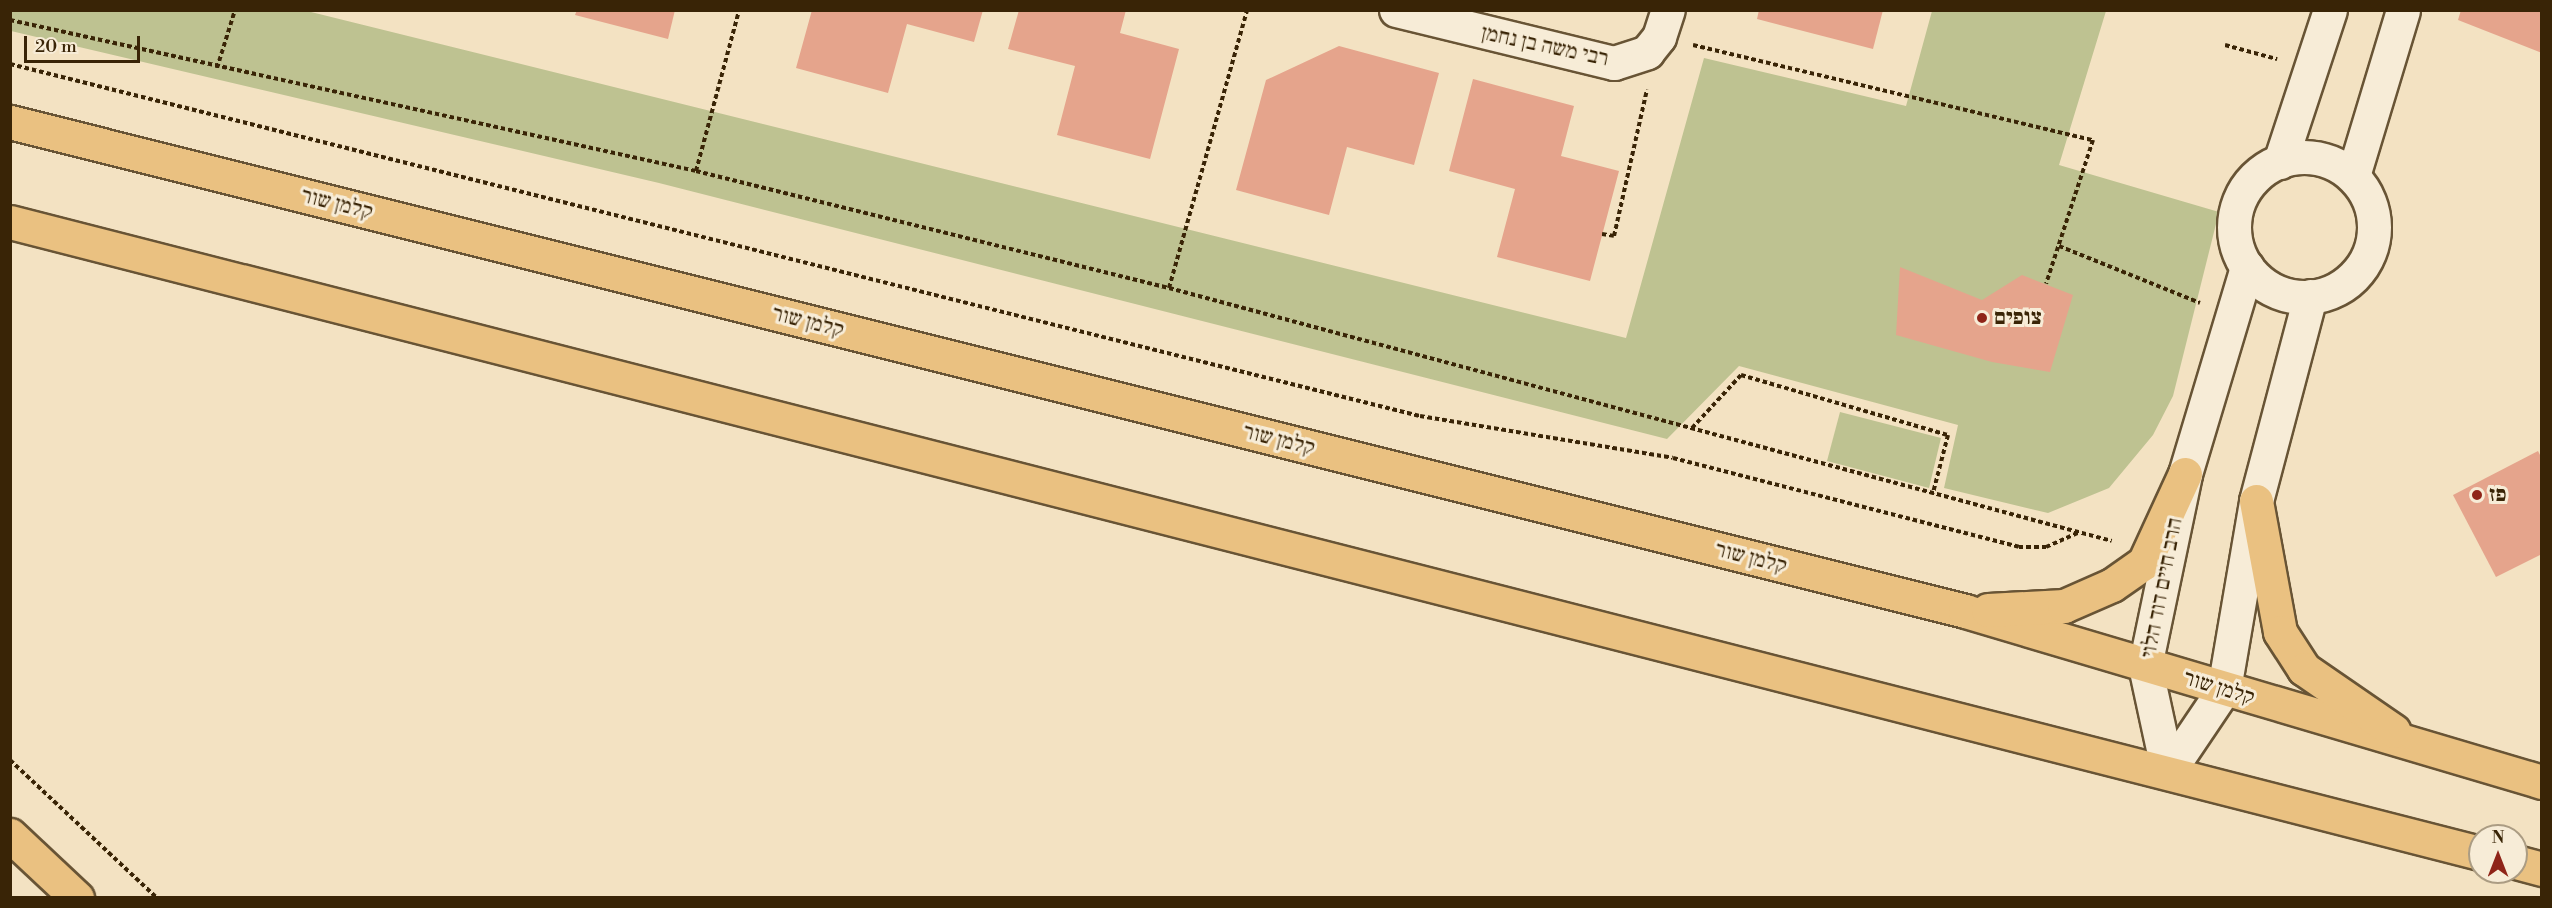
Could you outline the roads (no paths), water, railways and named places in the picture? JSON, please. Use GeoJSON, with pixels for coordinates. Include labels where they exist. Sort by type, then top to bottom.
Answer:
{"type":"FeatureCollection","features":[{"type":"Feature","properties":{"kind":"main road","name":"קלמן שור"},"geometry":{"type":"LineString","coordinates":[[10,122],[1965,611],[2418,748],[2541,782]]}},
{"type":"Feature","properties":{"kind":"main road"},"geometry":{"type":"LineString","coordinates":[[10,222],[2468,850]]}},
{"type":"Feature","properties":{"kind":"main road"},"geometry":{"type":"LineString","coordinates":[[1965,611],[2064,606],[2112,585],[2144,563],[2185,474]]}},
{"type":"Feature","properties":{"kind":"main road"},"geometry":{"type":"LineString","coordinates":[[2256,501],[2280,632],[2304,669],[2418,748]]}},
{"type":"Feature","properties":{"kind":"main road"},"geometry":{"type":"LineString","coordinates":[[10,835],[77,897]]}},
{"type":"Feature","properties":{"kind":"street","name":"רבי משה בן נחמן"},"geometry":{"type":"LineString","coordinates":[[1396,10],[1594,61],[1631,60],[1647,52],[1663,24]]}},
{"type":"Feature","properties":{"kind":"street"},"geometry":{"type":"LineString","coordinates":[[2280,162],[2330,10]]}},
{"type":"Feature","properties":{"kind":"street"},"geometry":{"type":"LineString","coordinates":[[2353,176],[2403,10]]}},
{"type":"Feature","properties":{"kind":"street"},"geometry":{"type":"LineString","coordinates":[[2318,158],[2353,176],[2372,209],[2372,246],[2364,264],[2350,280],[2331,291],[2310,296],[2286,294],[2265,284],[2247,267],[2238,249],[2234,228],[2237,207],[2254,179],[2280,162],[2318,158]]}},
{"type":"Feature","properties":{"kind":"street","name":"הרב חיים דוד הלוי"},"geometry":{"type":"LineString","coordinates":[[2168,772],[2145,666],[2185,474],[2235,317],[2247,267]]}},
{"type":"Feature","properties":{"kind":"street"},"geometry":{"type":"LineString","coordinates":[[2168,772],[2224,689],[2256,501],[2310,296]]}},
{"type":"Feature","properties":{"kind":"place","name":"צופים"},"geometry":{"type":"Point","coordinates":[1982,318]}},
{"type":"Feature","properties":{"kind":"place","name":"פז"},"geometry":{"type":"Point","coordinates":[2477,495]}}]}
